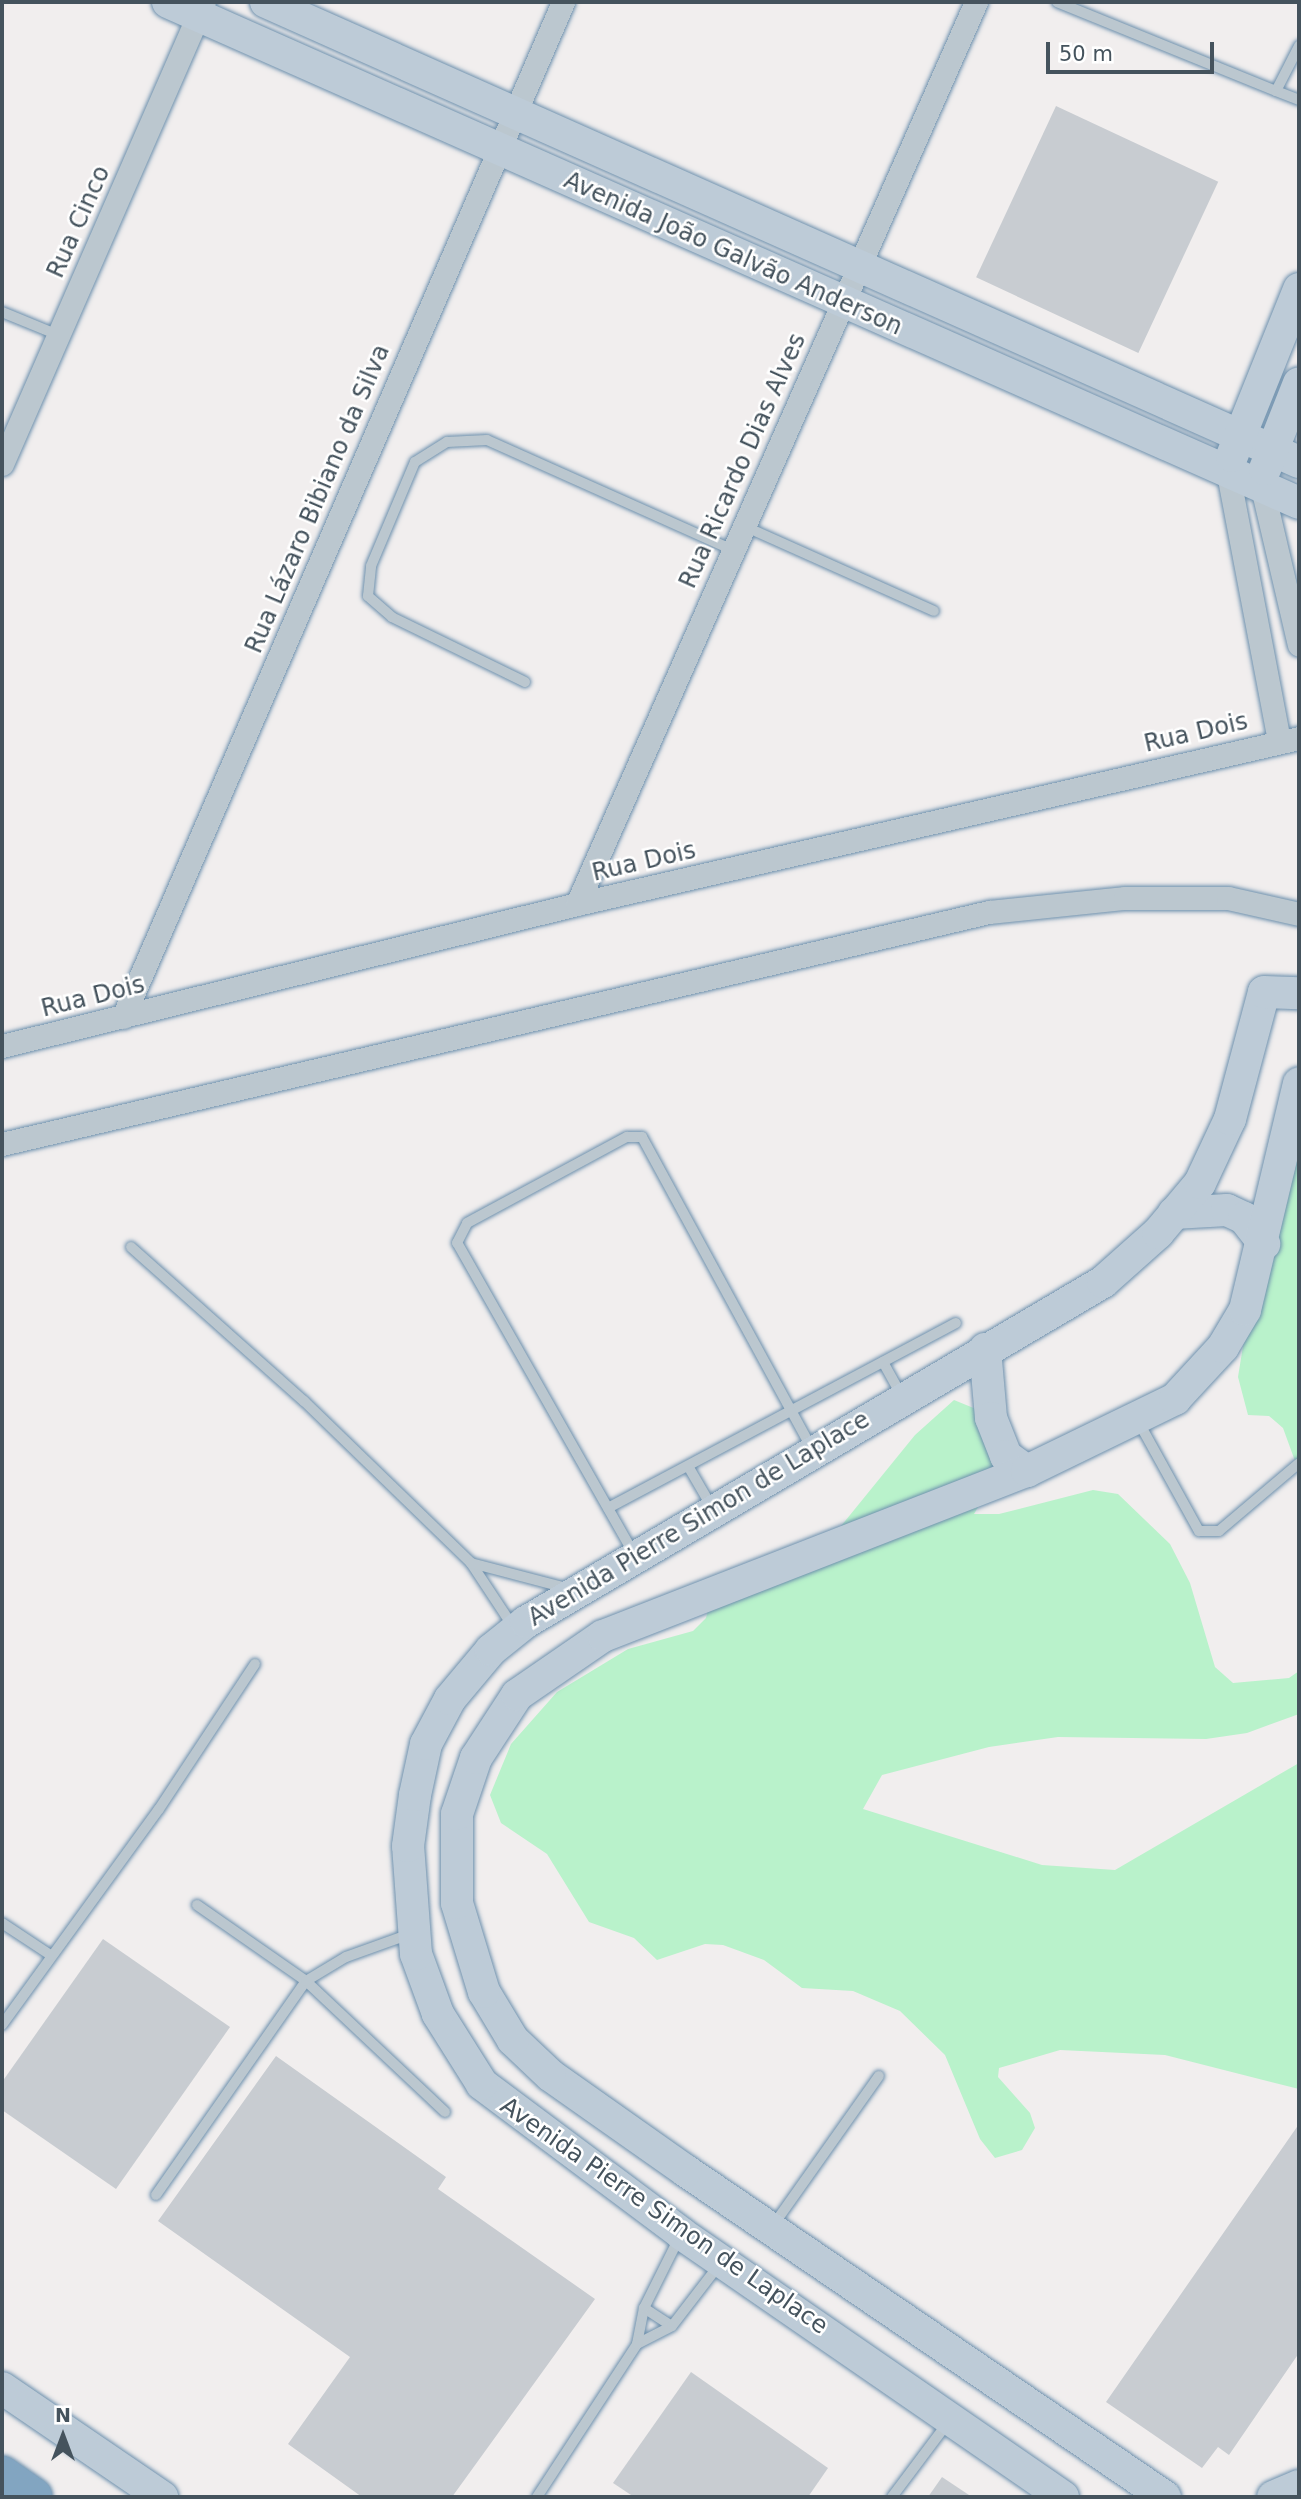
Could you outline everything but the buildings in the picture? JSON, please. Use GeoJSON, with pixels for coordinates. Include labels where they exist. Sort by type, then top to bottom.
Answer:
{"type":"FeatureCollection","features":[{"type":"Feature","properties":{"kind":"highway"},"geometry":{"type":"LineString","coordinates":[[2,2475],[33,2497]]}},
{"type":"Feature","properties":{"kind":"street","name":"Avenida João Galvão Anderson"},"geometry":{"type":"LineString","coordinates":[[168,2],[201,8],[498,148],[841,303],[1227,468],[1299,503]]}},
{"type":"Feature","properties":{"kind":"street","name":"Avenida João Galvão Anderson"},"geometry":{"type":"LineString","coordinates":[[266,2],[1299,462]]}},
{"type":"Feature","properties":{"kind":"street","name":"Rua Lázaro Bibiano da Silva"},"geometry":{"type":"LineString","coordinates":[[123,1017],[563,2]]}},
{"type":"Feature","properties":{"kind":"street","name":"Rua Ricardo Dias Alves"},"geometry":{"type":"LineString","coordinates":[[578,904],[976,2]]}},
{"type":"Feature","properties":{"kind":"street","name":"Rua Cinco"},"geometry":{"type":"LineString","coordinates":[[2,464],[201,8]]}},
{"type":"Feature","properties":{"kind":"street"},"geometry":{"type":"LineString","coordinates":[[1289,739],[1227,468],[1299,289]]}},
{"type":"Feature","properties":{"kind":"street"},"geometry":{"type":"LineString","coordinates":[[1299,383],[1271,449],[1261,483],[1299,645]]}},
{"type":"Feature","properties":{"kind":"street","name":"Rua Dois"},"geometry":{"type":"LineString","coordinates":[[2,1046],[578,904],[1289,739]]}},
{"type":"Feature","properties":{"kind":"street"},"geometry":{"type":"LineString","coordinates":[[2,1144],[989,912],[1138,898],[1228,898],[1299,914]]}},
{"type":"Feature","properties":{"kind":"street","name":"Avenida Pierre Simon de Laplace"},"geometry":{"type":"LineString","coordinates":[[1063,2497],[951,2417],[681,2233],[482,2084],[438,2014],[412,1934],[408,1846],[415,1795],[426,1744],[450,1699],[515,1630],[634,1554],[1103,1282],[1174,1213],[1200,1183],[1230,1119],[1264,992],[1299,993]]}},
{"type":"Feature","properties":{"kind":"street","name":"Avenida Pierre Simon de Laplace"},"geometry":{"type":"LineString","coordinates":[[1165,2497],[771,2230],[550,2075],[513,2040],[484,1992],[457,1903],[457,1814],[476,1758],[517,1695],[603,1636],[1027,1471],[1175,1398],[1223,1346],[1245,1310],[1264,1244],[1299,1083]]}},
{"type":"Feature","properties":{"kind":"street"},"geometry":{"type":"LineString","coordinates":[[1174,1213],[1227,1210],[1244,1218],[1264,1244]]}},
{"type":"Feature","properties":{"kind":"street"},"geometry":{"type":"LineString","coordinates":[[985,1349],[991,1418],[1006,1457],[1027,1471]]}},
{"type":"Feature","properties":{"kind":"street"},"geometry":{"type":"LineString","coordinates":[[450,1699],[497,1723]]}},
{"type":"Feature","properties":{"kind":"street"},"geometry":{"type":"LineString","coordinates":[[2,2388],[162,2497]]}},
{"type":"Feature","properties":{"kind":"street"},"geometry":{"type":"LineString","coordinates":[[1273,2497],[1299,2486]]}},
{"type":"Feature","properties":{"kind":"lane"},"geometry":{"type":"LineString","coordinates":[[1057,2],[1299,100]]}},
{"type":"Feature","properties":{"kind":"lane"},"geometry":{"type":"LineString","coordinates":[[1276,91],[1299,46]]}},
{"type":"Feature","properties":{"kind":"lane"},"geometry":{"type":"LineString","coordinates":[[2,312],[58,335]]}},
{"type":"Feature","properties":{"kind":"lane"},"geometry":{"type":"LineString","coordinates":[[525,682],[392,617],[368,596],[371,566],[415,462],[447,442],[487,440],[733,550]]}},
{"type":"Feature","properties":{"kind":"lane"},"geometry":{"type":"LineString","coordinates":[[744,526],[934,611]]}},
{"type":"Feature","properties":{"kind":"lane"},"geometry":{"type":"LineString","coordinates":[[634,1554],[457,1242],[467,1223],[616,1143],[642,1137],[814,1450]]}},
{"type":"Feature","properties":{"kind":"lane"},"geometry":{"type":"LineString","coordinates":[[131,1247],[304,1401],[471,1563],[515,1630]]}},
{"type":"Feature","properties":{"kind":"lane"},"geometry":{"type":"LineString","coordinates":[[608,1508],[956,1323]]}},
{"type":"Feature","properties":{"kind":"lane"},"geometry":{"type":"LineString","coordinates":[[883,1362],[903,1398]]}},
{"type":"Feature","properties":{"kind":"lane"},"geometry":{"type":"LineString","coordinates":[[1136,1419],[1199,1531],[1219,1531],[1298,1464]]}},
{"type":"Feature","properties":{"kind":"lane"},"geometry":{"type":"LineString","coordinates":[[688,1466],[713,1509]]}},
{"type":"Feature","properties":{"kind":"lane"},"geometry":{"type":"LineString","coordinates":[[471,1563],[576,1590]]}},
{"type":"Feature","properties":{"kind":"lane"},"geometry":{"type":"LineString","coordinates":[[2,2025],[49,1954],[159,1809],[256,1664]]}},
{"type":"Feature","properties":{"kind":"lane"},"geometry":{"type":"LineString","coordinates":[[197,1905],[306,1981],[445,2112]]}},
{"type":"Feature","properties":{"kind":"lane"},"geometry":{"type":"LineString","coordinates":[[2,1923],[49,1954]]}},
{"type":"Feature","properties":{"kind":"lane"},"geometry":{"type":"LineString","coordinates":[[156,2195],[306,1981],[346,1957],[412,1934]]}},
{"type":"Feature","properties":{"kind":"lane"},"geometry":{"type":"LineString","coordinates":[[771,2230],[879,2076]]}},
{"type":"Feature","properties":{"kind":"lane"},"geometry":{"type":"LineString","coordinates":[[537,2497],[637,2344],[644,2308],[681,2233]]}},
{"type":"Feature","properties":{"kind":"lane"},"geometry":{"type":"LineString","coordinates":[[637,2344],[672,2326],[722,2262]]}},
{"type":"Feature","properties":{"kind":"lane"},"geometry":{"type":"LineString","coordinates":[[644,2308],[672,2326]]}},
{"type":"Feature","properties":{"kind":"lane"},"geometry":{"type":"LineString","coordinates":[[892,2497],[951,2417]]}},
{"type":"Feature","properties":{"kind":"green space"},"geometry":{"type":"Polygon","coordinates":[[[1299,1072],[1299,1472],[1283,1428],[1269,1416],[1248,1415],[1238,1377],[1258,1254],[1299,1072]]]}},
{"type":"Feature","properties":{"kind":"green space"},"geometry":{"type":"Polygon","coordinates":[[[954,1400],[976,1409],[997,1449],[991,1485],[974,1514],[999,1514],[1093,1490],[1118,1494],[1170,1544],[1190,1583],[1215,1667],[1233,1683],[1289,1678],[1299,1671],[1299,1714],[1247,1733],[1206,1739],[1058,1737],[989,1747],[882,1775],[863,1809],[1042,1865],[1115,1870],[1299,1763],[1299,2089],[1165,2055],[1060,2050],[999,2068],[998,2077],[1030,2113],[1035,2128],[1022,2150],[995,2158],[980,2139],[945,2055],[900,2011],[853,1991],[802,1988],[764,1960],[723,1945],[705,1944],[657,1960],[634,1938],[589,1922],[547,1854],[501,1823],[490,1795],[511,1744],[557,1692],[628,1649],[693,1631],[706,1618],[711,1597],[837,1531],[915,1435],[954,1400]]]}}]}
